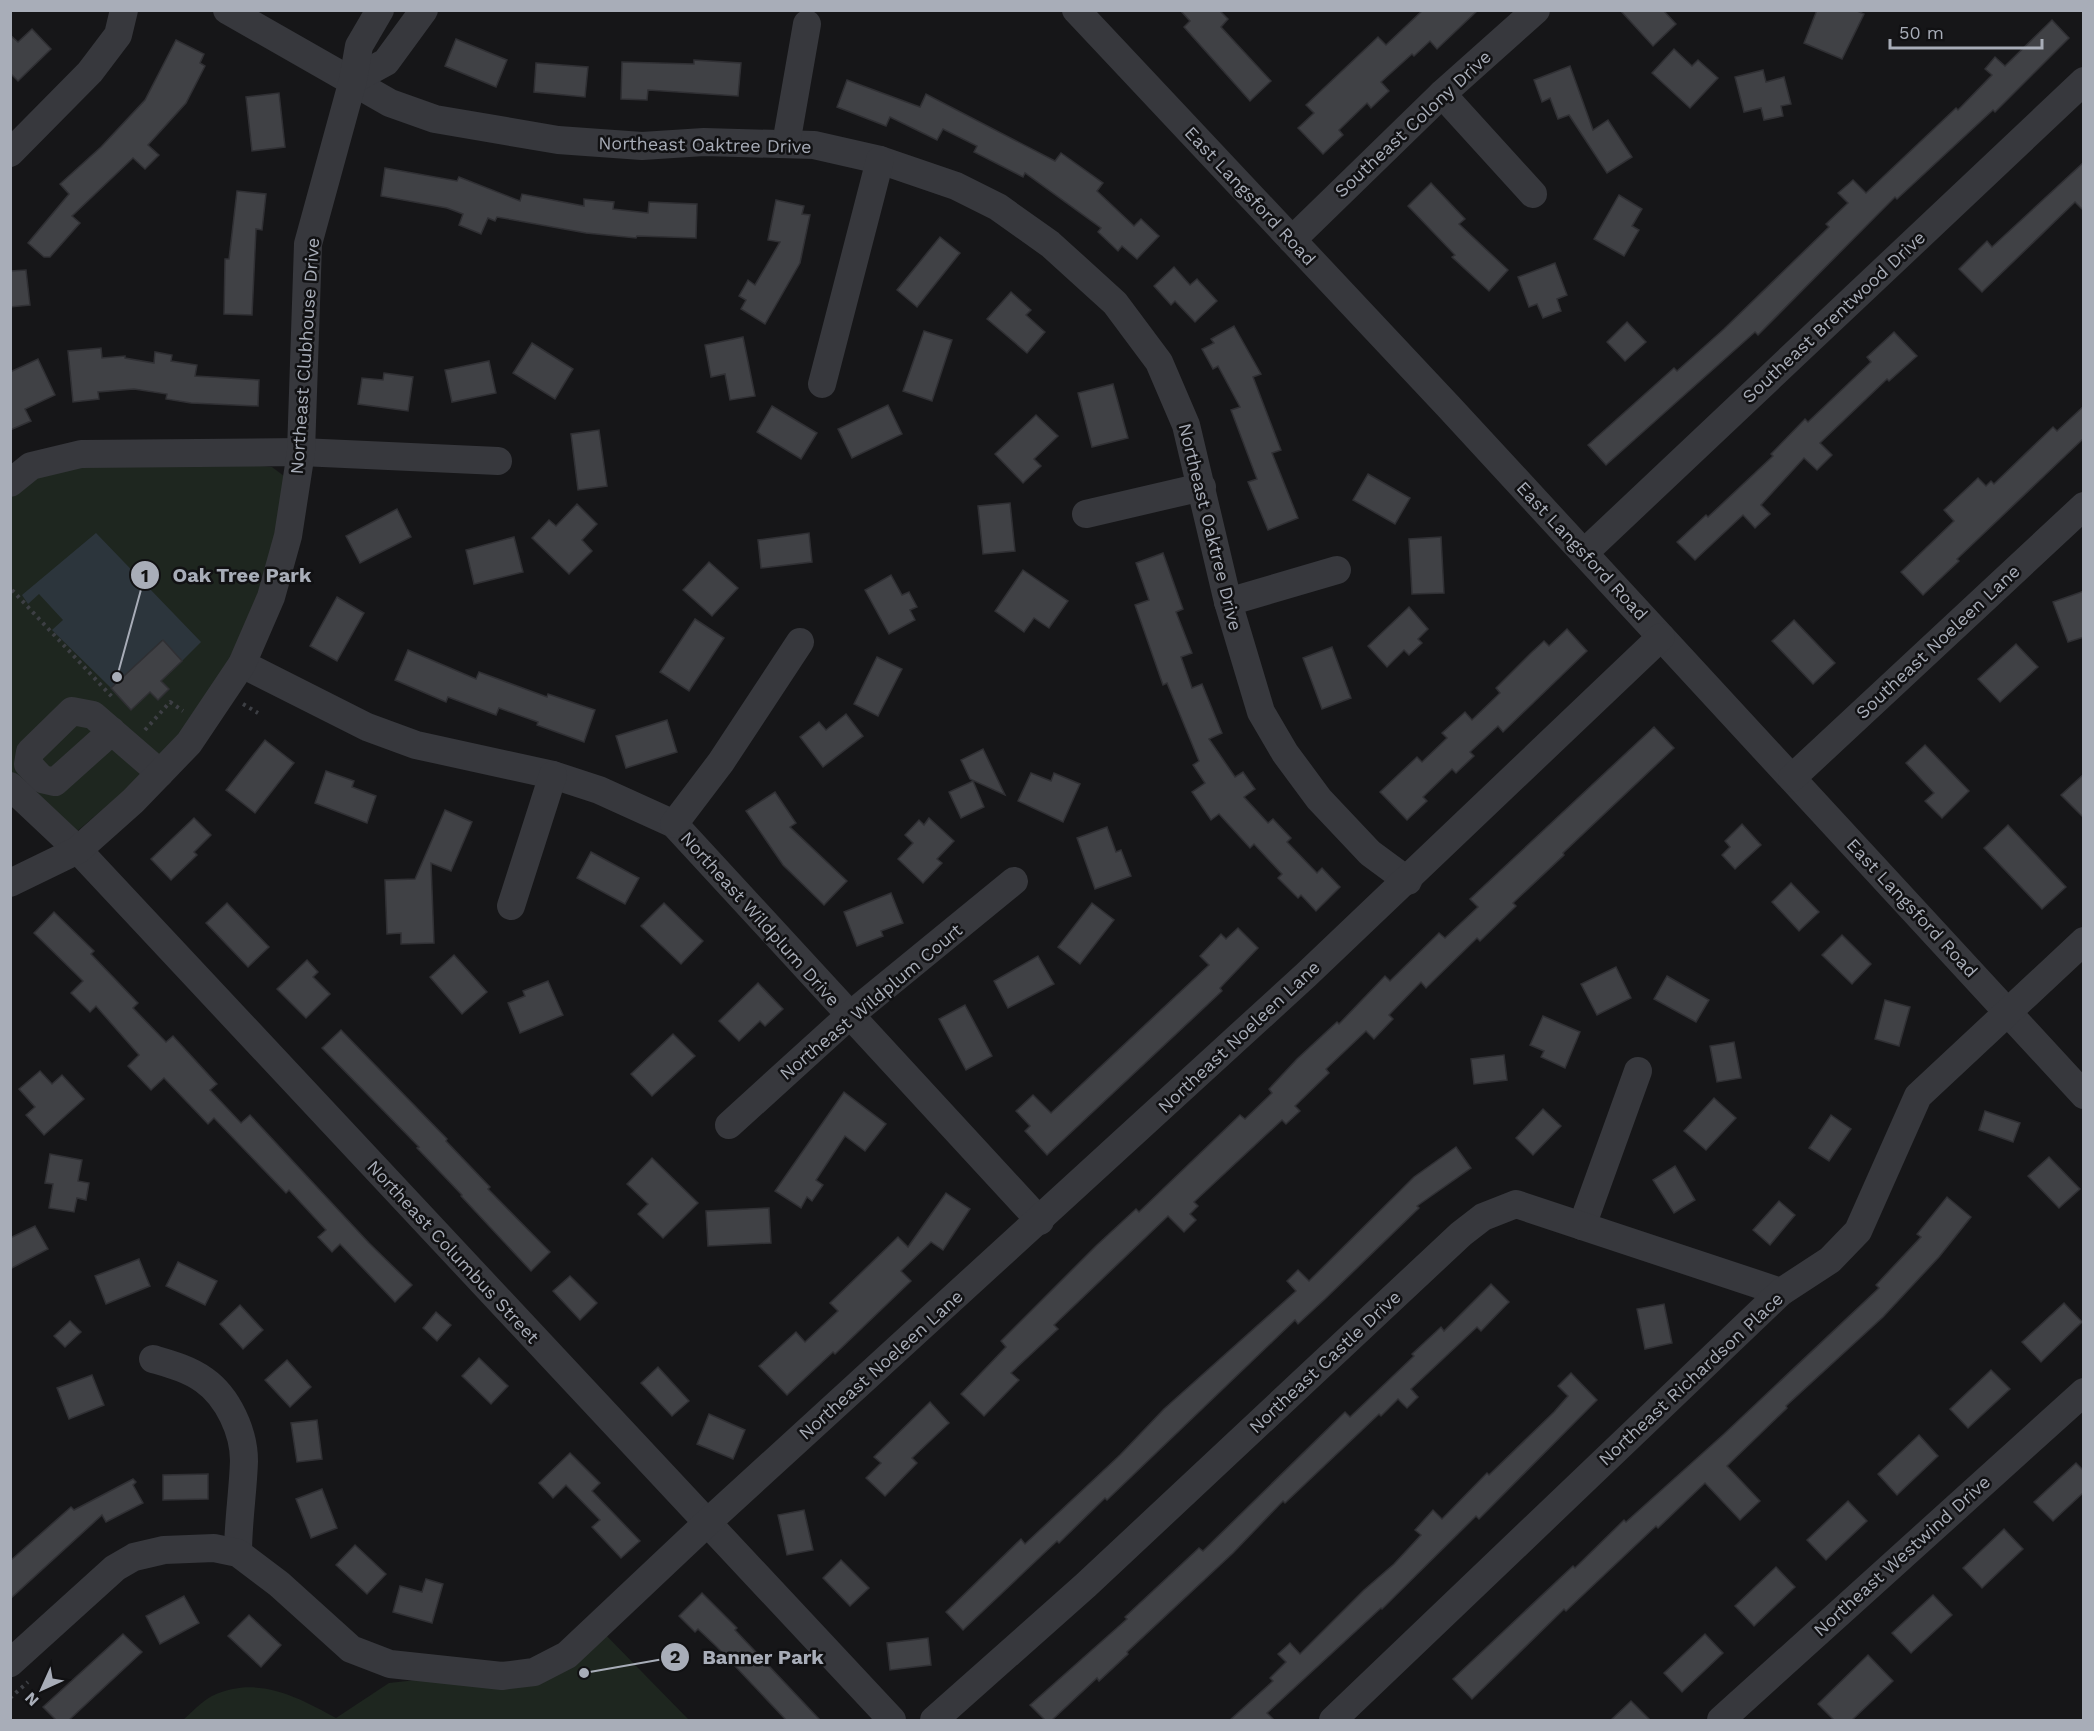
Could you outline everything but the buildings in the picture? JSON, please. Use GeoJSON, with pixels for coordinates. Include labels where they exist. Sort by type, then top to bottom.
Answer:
{"type":"FeatureCollection","features":[{"type":"Feature","properties":{"kind":"street"},"geometry":{"type":"LineString","coordinates":[[10,153],[90,72],[118,36],[124,10]]}},
{"type":"Feature","properties":{"kind":"street","name":"Northeast Oaktree Drive"},"geometry":{"type":"LineString","coordinates":[[227,10],[353,80],[390,104],[435,119],[558,140],[642,146],[704,142],[814,145],[880,160],[956,186],[998,207],[1050,244],[1115,303],[1159,362],[1186,425],[1228,602],[1261,712],[1285,753],[1318,799],[1370,853],[1408,881]]}},
{"type":"Feature","properties":{"kind":"street","name":"Northeast Clubhouse Drive"},"geometry":{"type":"LineString","coordinates":[[10,883],[78,850],[189,743],[242,664],[271,597],[288,536],[301,452],[309,244],[353,80],[359,46],[380,10]]}},
{"type":"Feature","properties":{"kind":"street"},"geometry":{"type":"LineString","coordinates":[[353,80],[386,62],[424,10]]}},
{"type":"Feature","properties":{"kind":"street","name":"East Langsford Road"},"geometry":{"type":"LineString","coordinates":[[1076,10],[1584,553],[2084,1095]]}},
{"type":"Feature","properties":{"kind":"street","name":"Southeast Colony Drive"},"geometry":{"type":"LineString","coordinates":[[1292,240],[1442,94],[1536,10]]}},
{"type":"Feature","properties":{"kind":"street"},"geometry":{"type":"LineString","coordinates":[[786,144],[807,24]]}},
{"type":"Feature","properties":{"kind":"street","name":"Southeast Brentwood Drive"},"geometry":{"type":"LineString","coordinates":[[1584,553],[2084,81]]}},
{"type":"Feature","properties":{"kind":"street"},"geometry":{"type":"LineString","coordinates":[[1442,94],[1533,194]]}},
{"type":"Feature","properties":{"kind":"street"},"geometry":{"type":"LineString","coordinates":[[822,384],[880,160]]}},
{"type":"Feature","properties":{"kind":"street"},"geometry":{"type":"LineString","coordinates":[[10,483],[31,466],[81,454],[301,452],[498,461]]}},
{"type":"Feature","properties":{"kind":"street"},"geometry":{"type":"LineString","coordinates":[[1086,514],[1202,487]]}},
{"type":"Feature","properties":{"kind":"street","name":"Southeast Noeleen Lane"},"geometry":{"type":"LineString","coordinates":[[1792,778],[2084,506]]}},
{"type":"Feature","properties":{"kind":"street"},"geometry":{"type":"LineString","coordinates":[[1228,602],[1337,570]]}},
{"type":"Feature","properties":{"kind":"street","name":"Northeast Noeleen Lane"},"geometry":{"type":"LineString","coordinates":[[23,1669],[115,1568],[134,1557],[164,1550],[214,1548],[238,1553],[279,1584],[351,1649],[390,1664],[502,1676],[534,1672],[567,1655],[708,1522],[1040,1221],[1408,881],[1661,637]]}},
{"type":"Feature","properties":{"kind":"street"},"geometry":{"type":"LineString","coordinates":[[674,825],[722,762],[800,642]]}},
{"type":"Feature","properties":{"kind":"street","name":"Northeast Wildplum Drive"},"geometry":{"type":"LineString","coordinates":[[242,664],[367,727],[416,745],[553,775],[599,790],[674,825],[1040,1221]]}},
{"type":"Feature","properties":{"kind":"street"},"geometry":{"type":"LineString","coordinates":[[123,720],[160,773]]}},
{"type":"Feature","properties":{"kind":"street"},"geometry":{"type":"LineString","coordinates":[[511,906],[553,775]]}},
{"type":"Feature","properties":{"kind":"street","name":"Northeast Columbus Street"},"geometry":{"type":"LineString","coordinates":[[10,786],[78,850],[892,1720]]}},
{"type":"Feature","properties":{"kind":"street","name":"Northeast Wildplum Court"},"geometry":{"type":"LineString","coordinates":[[729,1125],[849,1016],[1014,881]]}},
{"type":"Feature","properties":{"kind":"street","name":"Northeast Richardson Place"},"geometry":{"type":"LineString","coordinates":[[1333,1720],[1781,1292],[1830,1260],[1858,1231],[1918,1096],[2084,941]]}},
{"type":"Feature","properties":{"kind":"street"},"geometry":{"type":"LineString","coordinates":[[1582,1226],[1638,1071]]}},
{"type":"Feature","properties":{"kind":"street","name":"Northeast Castle Drive"},"geometry":{"type":"LineString","coordinates":[[934,1720],[1086,1585],[1461,1234],[1483,1217],[1515,1204],[1781,1292]]}},
{"type":"Feature","properties":{"kind":"street"},"geometry":{"type":"LineString","coordinates":[[153,1359],[182,1368],[205,1381],[233,1416],[241,1436],[244,1460],[238,1553]]}},
{"type":"Feature","properties":{"kind":"street","name":"Northeast Westwind Drive"},"geometry":{"type":"LineString","coordinates":[[1721,1720],[2084,1392]]}},
{"type":"Feature","properties":{"kind":"path"},"geometry":{"type":"LineString","coordinates":[[12,590],[123,720],[144,731],[170,702],[188,715]]}},
{"type":"Feature","properties":{"kind":"path"},"geometry":{"type":"LineString","coordinates":[[237,701],[258,713]]}},
{"type":"Feature","properties":{"kind":"path"},"geometry":{"type":"LineString","coordinates":[[10,1698],[23,1669]]}},
{"type":"Feature","properties":{"kind":"shaded area"},"geometry":{"type":"Polygon","coordinates":[[[93,460],[219,462],[272,467],[284,476],[274,569],[204,709],[148,771],[75,833],[11,775],[11,491],[40,473],[93,460]]]}},
{"type":"Feature","properties":{"kind":"shaded area"},"geometry":{"type":"Polygon","coordinates":[[[96,533],[201,642],[182,661],[162,640],[111,688],[52,630],[63,620],[39,594],[28,604],[22,595],[96,533]]]}},
{"type":"Feature","properties":{"kind":"shaded area"},"geometry":{"type":"Polygon","coordinates":[[[598,1627],[689,1720],[183,1720],[212,1696],[245,1687],[276,1691],[291,1696],[336,1718],[389,1683],[470,1674],[502,1676],[598,1627]]]}},
{"type":"Feature","properties":{"kind":"place","name":"Oak Tree Park"},"geometry":{"type":"Point","coordinates":[117,677]}},
{"type":"Feature","properties":{"kind":"place","name":"Banner Park"},"geometry":{"type":"Point","coordinates":[584,1673]}}]}
